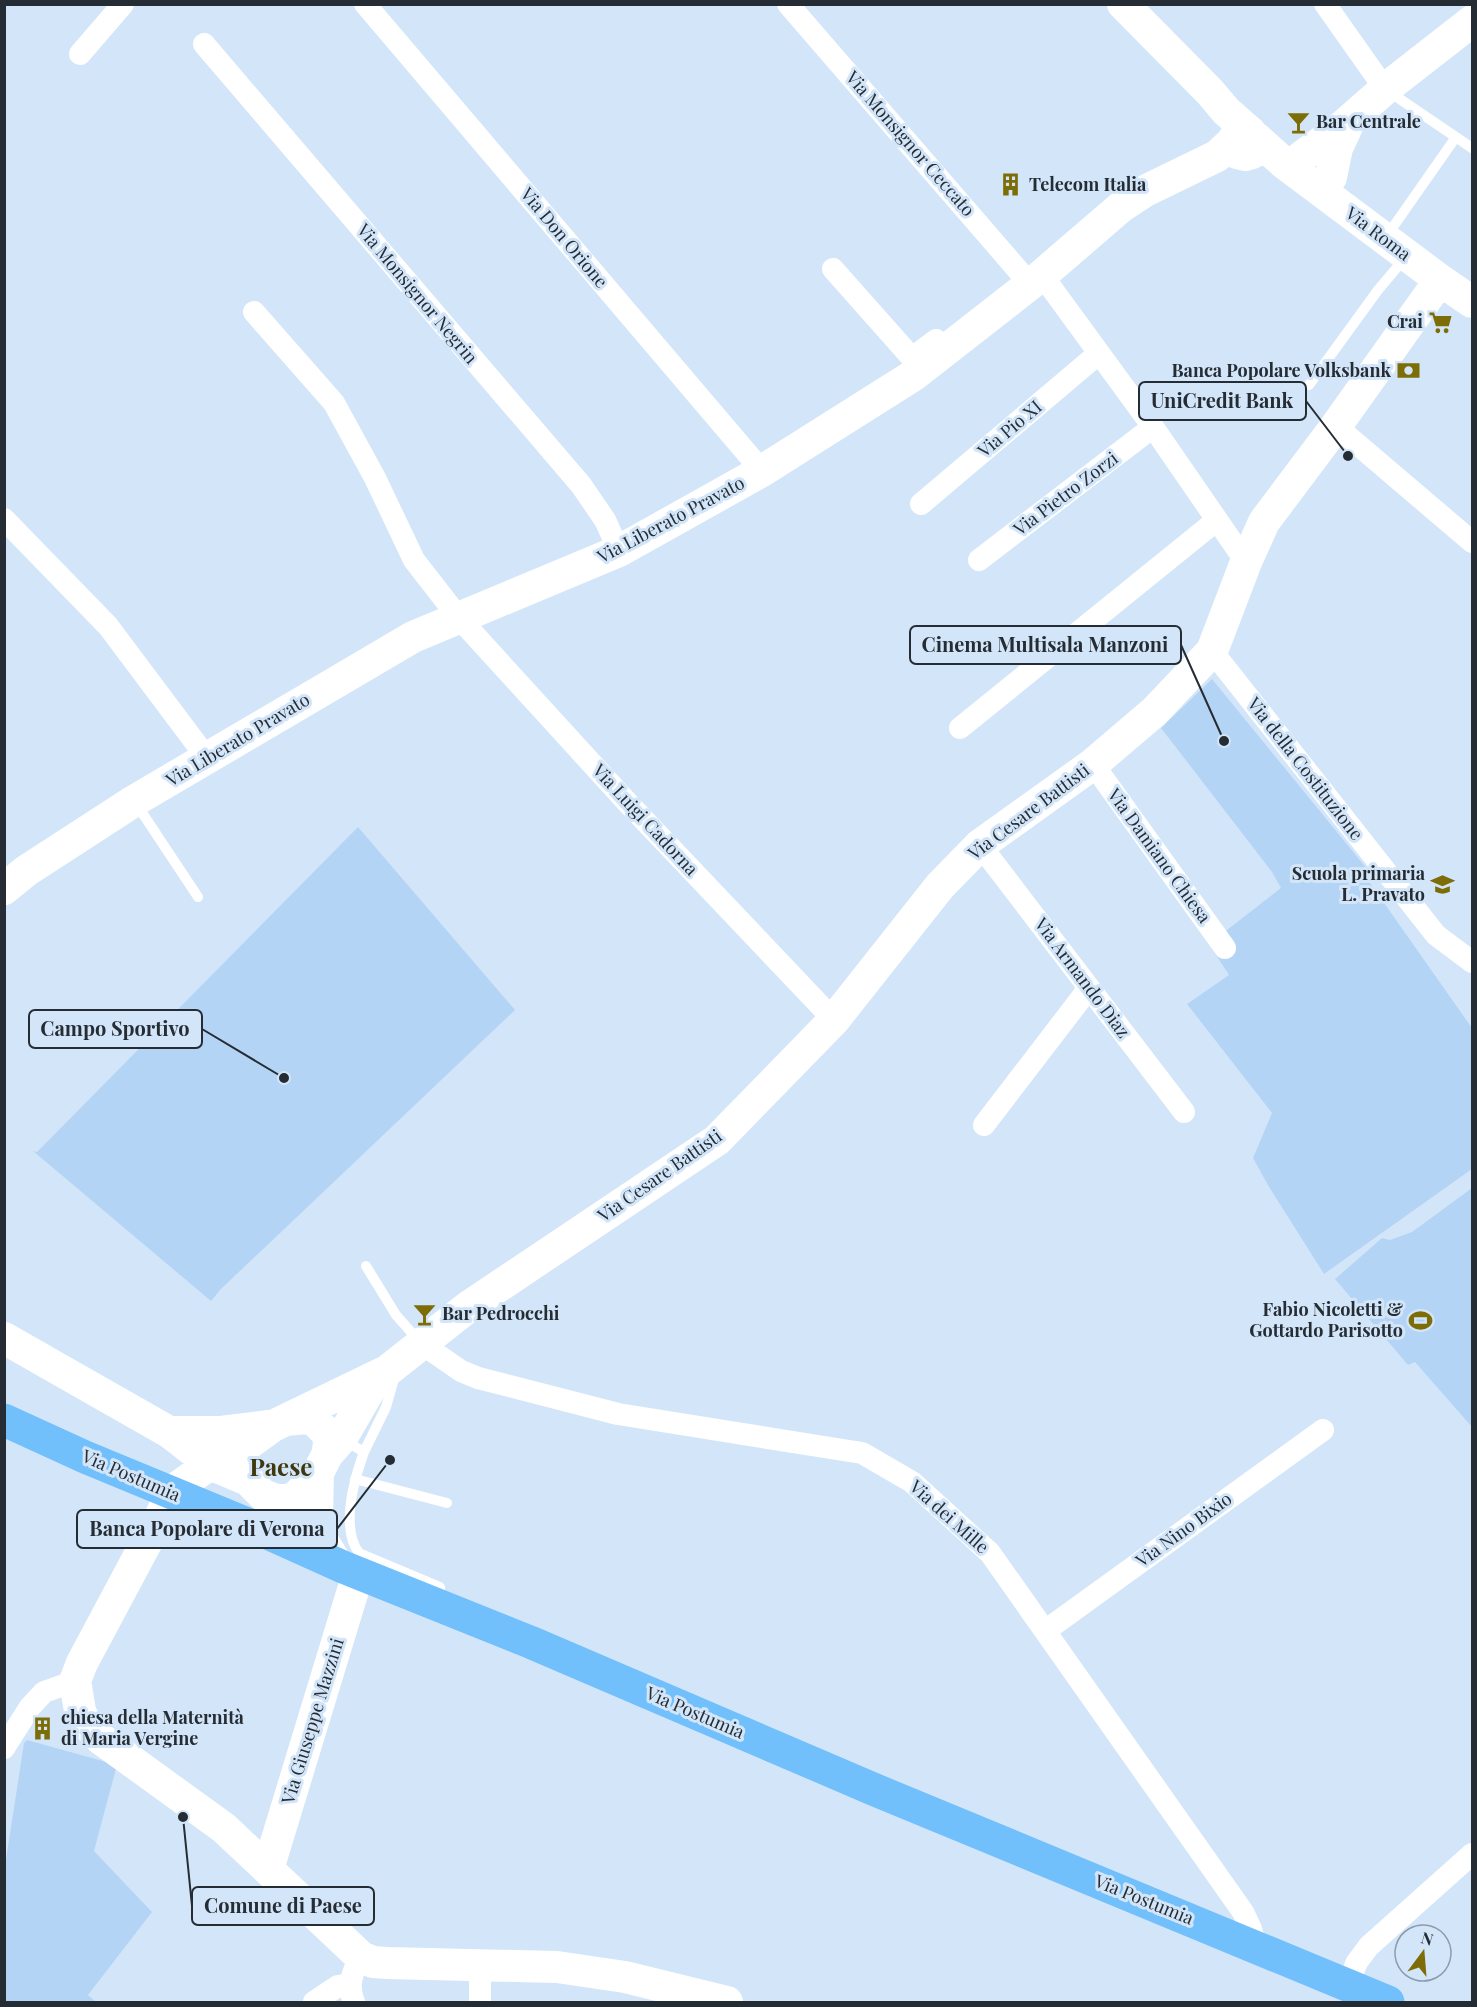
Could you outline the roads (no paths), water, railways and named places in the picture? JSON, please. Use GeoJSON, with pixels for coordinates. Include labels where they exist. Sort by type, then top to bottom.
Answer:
{"type":"FeatureCollection","features":[{"type":"Feature","properties":{"kind":"main road","name":"Via Postumia"},"geometry":{"type":"LineString","coordinates":[[4,1420],[221,1514],[358,1566],[441,1608],[551,1651],[873,1789],[1388,2002]]}},
{"type":"Feature","properties":{"kind":"street"},"geometry":{"type":"LineString","coordinates":[[80,54],[123,4]]}},
{"type":"Feature","properties":{"kind":"street","name":"Via Don Orione"},"geometry":{"type":"LineString","coordinates":[[365,4],[762,471]]}},
{"type":"Feature","properties":{"kind":"street","name":"Via Monsignor Ceccato"},"geometry":{"type":"LineString","coordinates":[[788,4],[1098,354],[1153,427],[1246,562]]}},
{"type":"Feature","properties":{"kind":"street"},"geometry":{"type":"LineString","coordinates":[[1123,4],[1220,104],[1240,145]]}},
{"type":"Feature","properties":{"kind":"street"},"geometry":{"type":"LineString","coordinates":[[1325,4],[1385,89]]}},
{"type":"Feature","properties":{"kind":"street"},"geometry":{"type":"LineString","coordinates":[[1470,4],[1473,8]]}},
{"type":"Feature","properties":{"kind":"street"},"geometry":{"type":"LineString","coordinates":[[1288,166],[1473,21]]}},
{"type":"Feature","properties":{"kind":"street","name":"Via Monsignor Negrin"},"geometry":{"type":"LineString","coordinates":[[204,44],[581,485],[605,520],[619,551]]}},
{"type":"Feature","properties":{"kind":"street"},"geometry":{"type":"LineString","coordinates":[[1322,191],[1331,177],[1338,144],[1351,118]]}},
{"type":"Feature","properties":{"kind":"street","name":"Via Liberato Pravato"},"geometry":{"type":"LineString","coordinates":[[4,889],[26,871],[134,801],[413,637],[619,551],[762,471],[914,375],[1127,202],[1184,171],[1240,145]]}},
{"type":"Feature","properties":{"kind":"street","name":"Via Roma"},"geometry":{"type":"LineString","coordinates":[[1240,145],[1288,166],[1440,280],[1473,302]]}},
{"type":"Feature","properties":{"kind":"street"},"geometry":{"type":"LineString","coordinates":[[833,269],[912,358],[1032,277]]}},
{"type":"Feature","properties":{"kind":"street","name":"Via Cesare Battisti"},"geometry":{"type":"LineString","coordinates":[[382,1374],[468,1307],[717,1140],[834,1020],[940,886],[980,845],[1093,764],[1154,712],[1212,651],[1264,522],[1440,280]]}},
{"type":"Feature","properties":{"kind":"street","name":"Via Luigi Cadorna"},"geometry":{"type":"LineString","coordinates":[[254,312],[334,403],[375,478],[414,560],[459,618],[626,801],[834,1020]]}},
{"type":"Feature","properties":{"kind":"street","name":"Via Pio XI"},"geometry":{"type":"LineString","coordinates":[[921,504],[1098,354]]}},
{"type":"Feature","properties":{"kind":"street"},"geometry":{"type":"LineString","coordinates":[[1336,426],[1473,542]]}},
{"type":"Feature","properties":{"kind":"street","name":"Via Pietro Zorzi"},"geometry":{"type":"LineString","coordinates":[[978,560],[1153,427]]}},
{"type":"Feature","properties":{"kind":"street"},"geometry":{"type":"LineString","coordinates":[[4,519],[108,626],[207,758]]}},
{"type":"Feature","properties":{"kind":"street"},"geometry":{"type":"LineString","coordinates":[[960,728],[1217,520]]}},
{"type":"Feature","properties":{"kind":"street","name":"Via della Costituzione"},"geometry":{"type":"LineString","coordinates":[[1212,651],[1436,935],[1473,963]]}},
{"type":"Feature","properties":{"kind":"street","name":"Via Damiano Chiesa"},"geometry":{"type":"LineString","coordinates":[[1093,764],[1226,948]]}},
{"type":"Feature","properties":{"kind":"street","name":"Via Armando Diaz"},"geometry":{"type":"LineString","coordinates":[[980,845],[1184,1112]]}},
{"type":"Feature","properties":{"kind":"street"},"geometry":{"type":"LineString","coordinates":[[984,1125],[1089,988]]}},
{"type":"Feature","properties":{"kind":"street"},"geometry":{"type":"LineString","coordinates":[[4,1338],[231,1467],[263,1495],[276,1500],[288,1500],[297,1496]]}},
{"type":"Feature","properties":{"kind":"street","name":"Via dei Mille"},"geometry":{"type":"LineString","coordinates":[[422,1344],[460,1371],[478,1378],[618,1414],[862,1453],[912,1482],[990,1553],[1243,1912],[1256,1947]]}},
{"type":"Feature","properties":{"kind":"street"},"geometry":{"type":"LineString","coordinates":[[355,1981],[268,1869],[224,1828],[101,1739],[85,1722],[80,1711],[75,1681],[82,1663],[171,1492],[231,1467],[247,1471],[255,1447],[280,1423],[382,1374]]}},
{"type":"Feature","properties":{"kind":"street"},"geometry":{"type":"LineString","coordinates":[[358,1566],[322,1540],[317,1517],[338,1455],[382,1374]]}},
{"type":"Feature","properties":{"kind":"street"},"geometry":{"type":"LineString","coordinates":[[169,1432],[221,1432],[307,1418],[315,1420],[328,1434],[329,1444],[338,1455]]}},
{"type":"Feature","properties":{"kind":"street","name":"Via Nino Bixio"},"geometry":{"type":"LineString","coordinates":[[1045,1631],[1323,1430]]}},
{"type":"Feature","properties":{"kind":"street"},"geometry":{"type":"LineString","coordinates":[[252,1526],[286,1508],[338,1455]]}},
{"type":"Feature","properties":{"kind":"street"},"geometry":{"type":"LineString","coordinates":[[221,1514],[231,1467]]}},
{"type":"Feature","properties":{"kind":"street","name":"Via Giuseppe Mazzini"},"geometry":{"type":"LineString","coordinates":[[268,1869],[358,1566]]}},
{"type":"Feature","properties":{"kind":"street"},"geometry":{"type":"LineString","coordinates":[[4,1748],[30,1707],[44,1692],[75,1681]]}},
{"type":"Feature","properties":{"kind":"street"},"geometry":{"type":"LineString","coordinates":[[1347,1985],[1357,1962],[1369,1946],[1473,1854]]}},
{"type":"Feature","properties":{"kind":"street"},"geometry":{"type":"LineString","coordinates":[[314,2002],[338,1986],[355,1981],[373,1962],[557,1967],[626,1977],[720,2002]]}},
{"type":"Feature","properties":{"kind":"street"},"geometry":{"type":"LineString","coordinates":[[480,1966],[480,2002]]}},
{"type":"Feature","properties":{"kind":"lane"},"geometry":{"type":"LineString","coordinates":[[1385,89],[1473,148]]}},
{"type":"Feature","properties":{"kind":"lane"},"geometry":{"type":"LineString","coordinates":[[1309,385],[1378,290],[1396,247],[1456,137]]}},
{"type":"Feature","properties":{"kind":"lane"},"geometry":{"type":"LineString","coordinates":[[134,801],[198,897]]}},
{"type":"Feature","properties":{"kind":"lane"},"geometry":{"type":"LineString","coordinates":[[366,1266],[396,1315],[422,1344]]}},
{"type":"Feature","properties":{"kind":"lane"},"geometry":{"type":"LineString","coordinates":[[338,1455],[355,1479],[447,1503]]}},
{"type":"Feature","properties":{"kind":"lane"},"geometry":{"type":"LineString","coordinates":[[355,1479],[350,1512],[352,1544],[359,1553],[358,1566]]}},
{"type":"Feature","properties":{"kind":"place","name":"Bar Centrale"},"geometry":{"type":"Point","coordinates":[1298,122]}},
{"type":"Feature","properties":{"kind":"place","name":"Telecom Italia"},"geometry":{"type":"Point","coordinates":[1011,185]}},
{"type":"Feature","properties":{"kind":"place","name":"Crai"},"geometry":{"type":"Point","coordinates":[1441,322]}},
{"type":"Feature","properties":{"kind":"place","name":"Banca Popolare Volksbank"},"geometry":{"type":"Point","coordinates":[1409,371]}},
{"type":"Feature","properties":{"kind":"place","name":"UniCredit Bank"},"geometry":{"type":"Point","coordinates":[1348,456]}},
{"type":"Feature","properties":{"kind":"place","name":"Cinema Multisala Manzoni"},"geometry":{"type":"Point","coordinates":[1224,741]}},
{"type":"Feature","properties":{"kind":"place","name":"Scuola primaria L. Pravato"},"geometry":{"type":"Point","coordinates":[1443,884]}},
{"type":"Feature","properties":{"kind":"place","name":"Campo Sportivo"},"geometry":{"type":"Point","coordinates":[284,1078]}},
{"type":"Feature","properties":{"kind":"place","name":"Bar Pedrocchi"},"geometry":{"type":"Point","coordinates":[424,1314]}},
{"type":"Feature","properties":{"kind":"place","name":"Fabio Nicoletti & Gottardo Parisotto"},"geometry":{"type":"Point","coordinates":[1421,1320]}},
{"type":"Feature","properties":{"kind":"place","name":"Banca Popolare di Verona"},"geometry":{"type":"Point","coordinates":[390,1460]}},
{"type":"Feature","properties":{"kind":"place","name":"chiesa della Maternità di Maria Vergine"},"geometry":{"type":"Point","coordinates":[43,1728]}},
{"type":"Feature","properties":{"kind":"place","name":"Comune di Paese"},"geometry":{"type":"Point","coordinates":[183,1817]}},
{"type":"Feature","properties":{"kind":"district","name":"Paese"},"geometry":{"type":"Point","coordinates":[281,1468]}}]}
